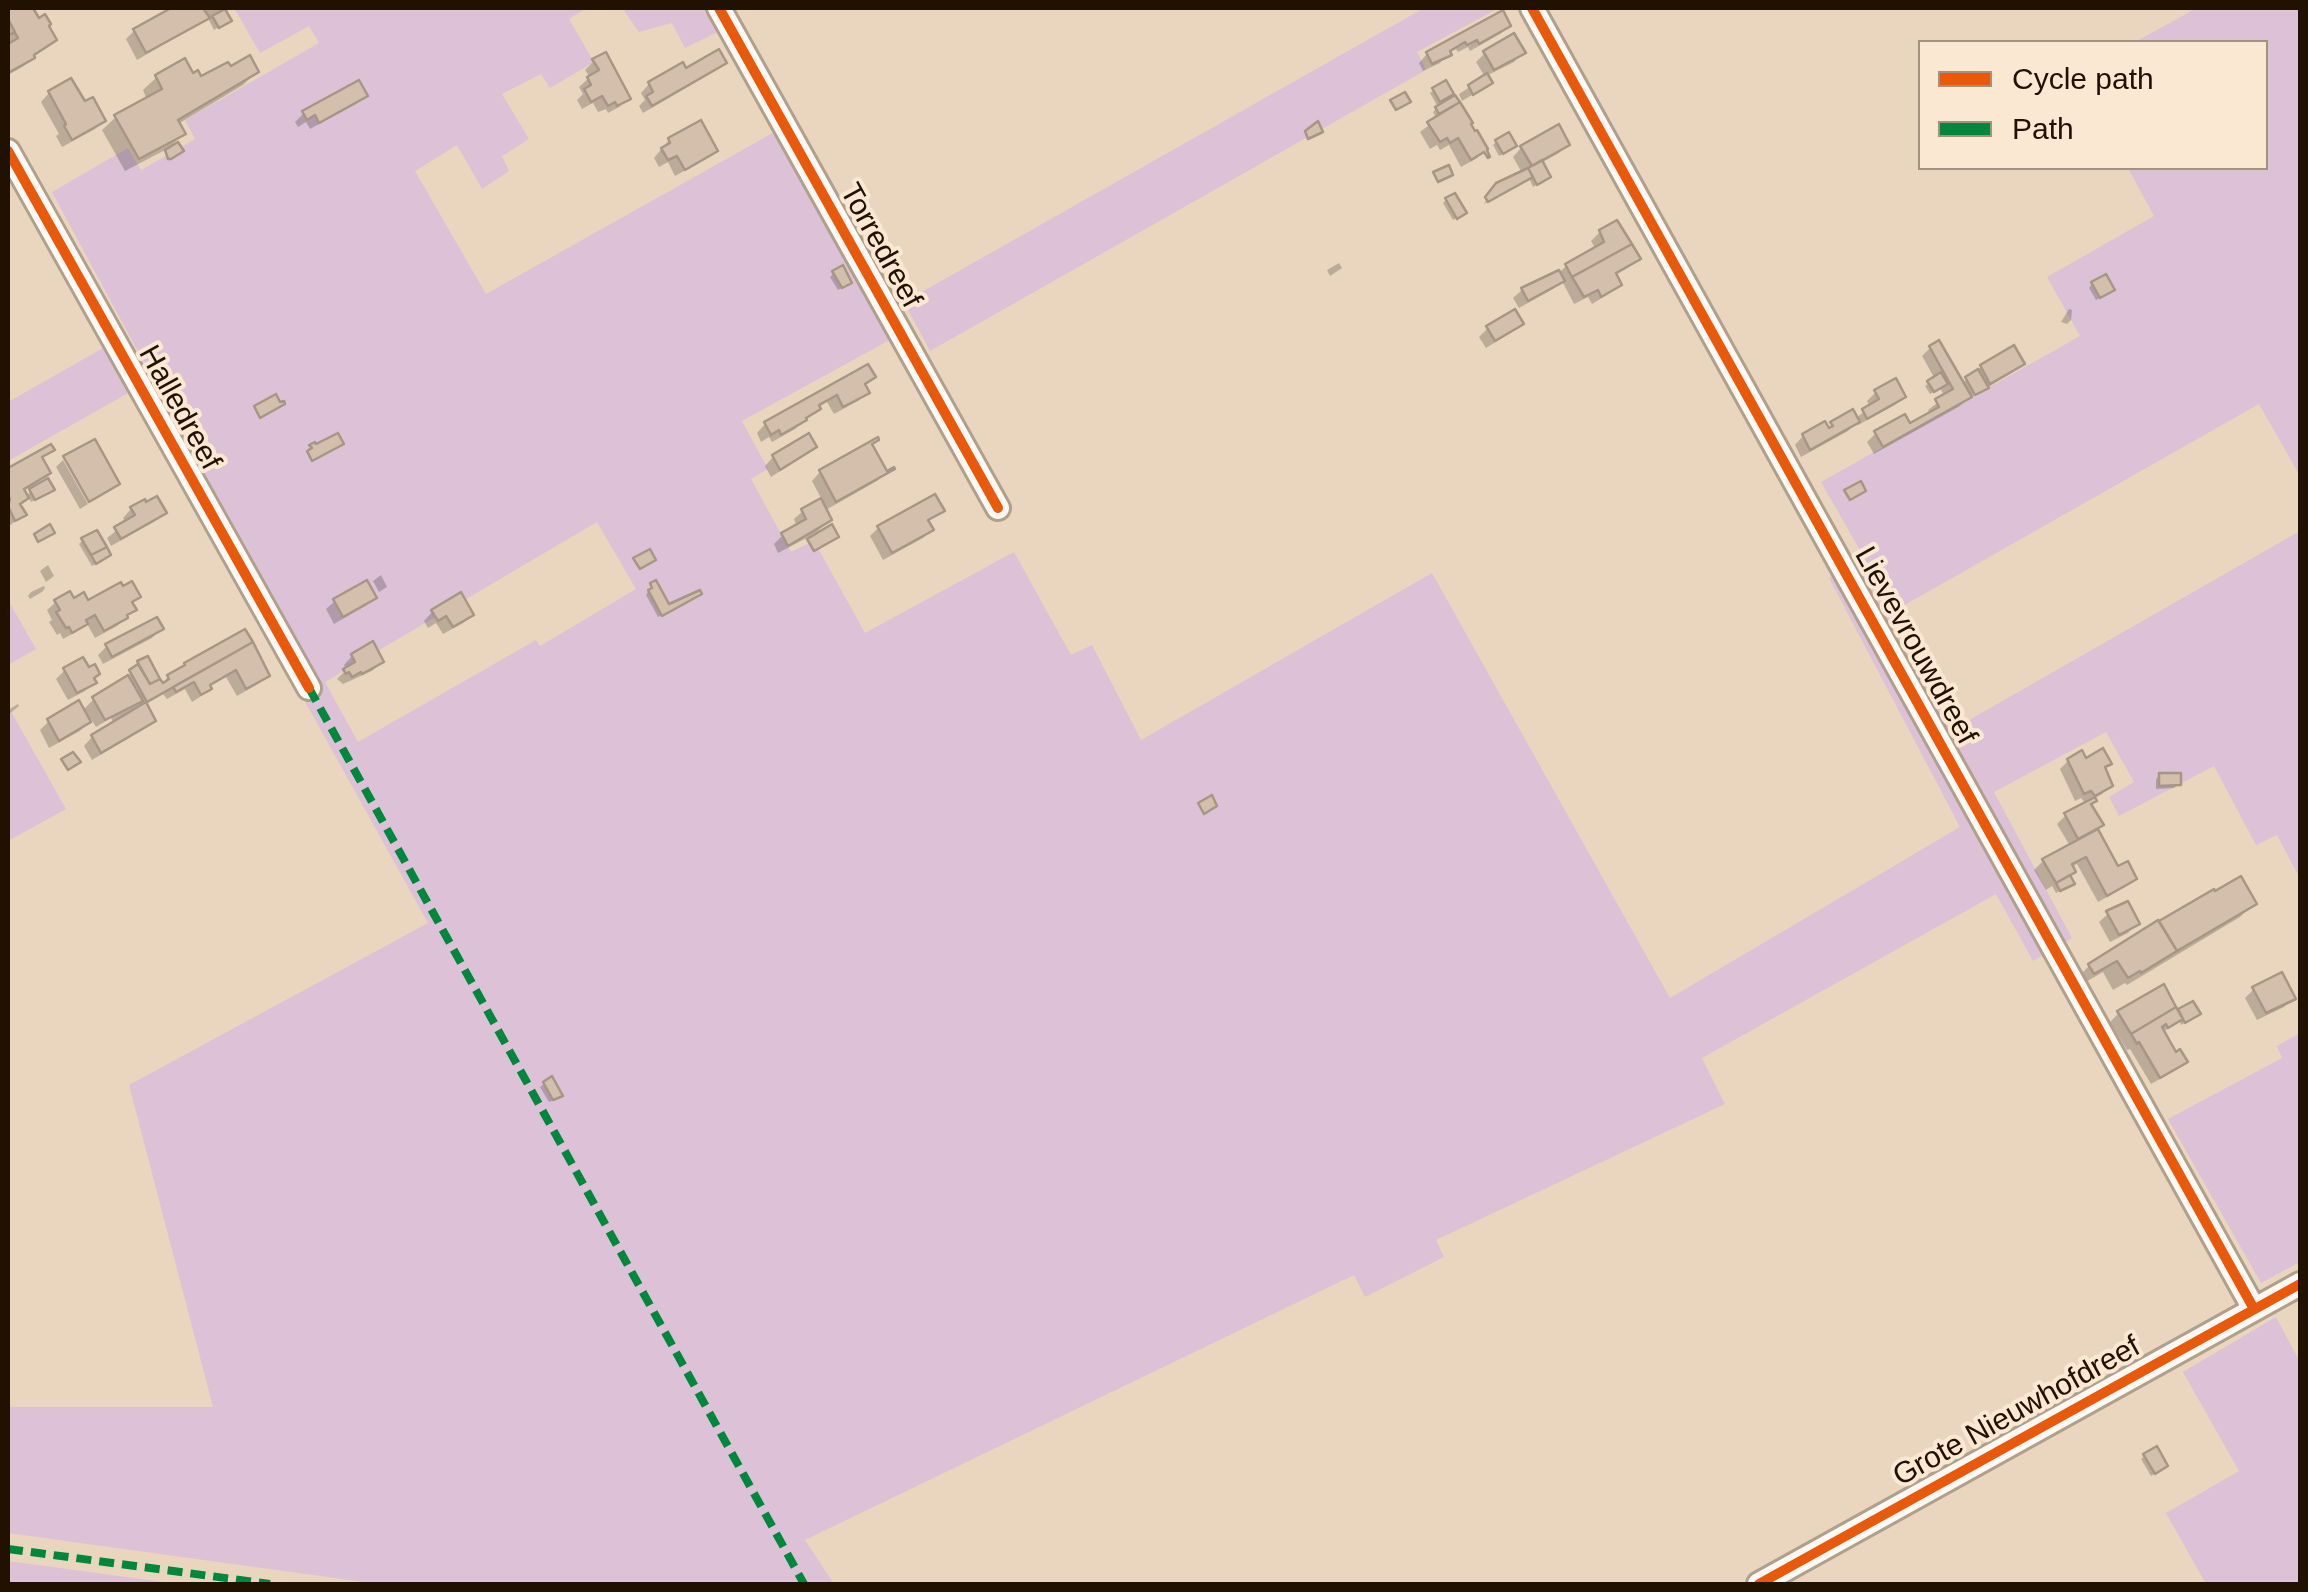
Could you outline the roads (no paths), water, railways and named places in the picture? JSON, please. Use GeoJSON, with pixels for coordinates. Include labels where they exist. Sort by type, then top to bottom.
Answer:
{"type":"FeatureCollection","features":[{"type":"Feature","properties":{"kind":"street","name":"Torredreef"},"geometry":{"type":"LineString","coordinates":[[719,8],[998,508]]}},
{"type":"Feature","properties":{"kind":"street","name":"Lievevrouwdreef"},"geometry":{"type":"LineString","coordinates":[[1532,8],[2254,1310]]}},
{"type":"Feature","properties":{"kind":"street","name":"Halledreef"},"geometry":{"type":"LineString","coordinates":[[8,151],[309,688]]}},
{"type":"Feature","properties":{"kind":"street","name":"Grote Nieuwhofdreef"},"geometry":{"type":"LineString","coordinates":[[1758,1584],[2300,1284]]}}]}
